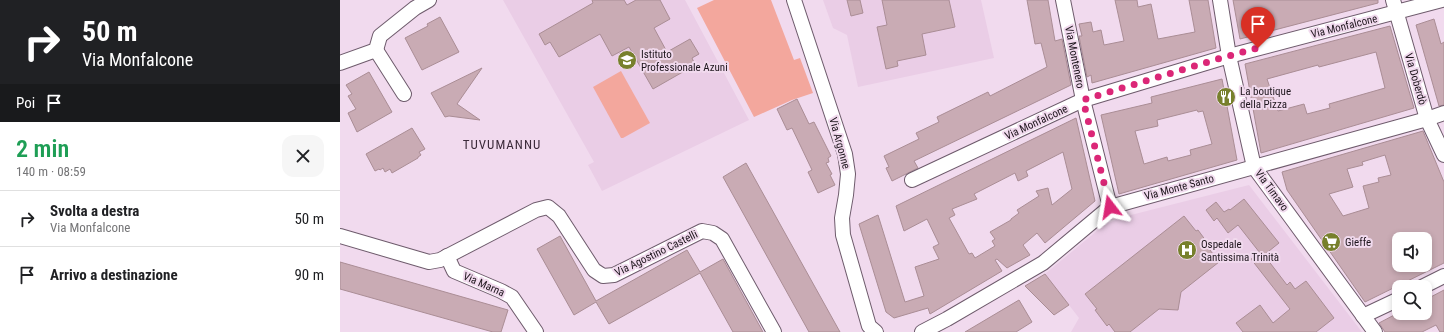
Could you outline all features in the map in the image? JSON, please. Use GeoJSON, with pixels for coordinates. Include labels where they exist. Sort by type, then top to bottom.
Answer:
{"type":"FeatureCollection","features":[{"type":"Feature","properties":{"kind":"street"},"geometry":{"type":"LineString","coordinates":[[404,94],[376,50],[380,36],[416,8],[429,0]]}},
{"type":"Feature","properties":{"kind":"street","name":"Via Argonne"},"geometry":{"type":"LineString","coordinates":[[794,0],[845,154],[848,174],[842,218],[842,235],[869,326],[876,332]]}},
{"type":"Feature","properties":{"kind":"street","name":"Via Montenero"},"geometry":{"type":"LineString","coordinates":[[1063,0],[1083,100],[1110,207]]}},
{"type":"Feature","properties":{"kind":"street","name":"Via Timavo"},"geometry":{"type":"LineString","coordinates":[[1220,0],[1229,56],[1254,167],[1375,332]]}},
{"type":"Feature","properties":{"kind":"street","name":"Via Monfalcone"},"geometry":{"type":"LineString","coordinates":[[912,180],[1083,100],[1395,6],[1442,0]]}},
{"type":"Feature","properties":{"kind":"street","name":"Via Doberdò"},"geometry":{"type":"LineString","coordinates":[[1395,6],[1427,119],[1444,155]]}},
{"type":"Feature","properties":{"kind":"street"},"geometry":{"type":"LineString","coordinates":[[340,63],[376,50]]}},
{"type":"Feature","properties":{"kind":"street","name":"Via Monte Santo"},"geometry":{"type":"LineString","coordinates":[[922,332],[947,320],[1043,263],[1110,207],[1444,113]]}},
{"type":"Feature","properties":{"kind":"street","name":"Via Agostino Castelli"},"geometry":{"type":"LineString","coordinates":[[340,236],[429,262],[440,260],[536,210],[548,207],[559,216],[594,270],[602,276],[614,275],[702,231],[713,233],[722,239],[774,332]]}},
{"type":"Feature","properties":{"kind":"street","name":"Via Marna"},"geometry":{"type":"LineString","coordinates":[[447,256],[454,271],[512,297],[536,332]]}},
{"type":"Feature","properties":{"kind":"street"},"geometry":{"type":"LineString","coordinates":[[1432,282],[1444,276]]}},
{"type":"Feature","properties":{"kind":"street"},"geometry":{"type":"LineString","coordinates":[[1363,316],[1392,302]]}},
{"type":"Feature","properties":{"kind":"shaded area","name":"Istituto Professionale Azuni"},"geometry":{"type":"Polygon","coordinates":[[[503,0],[685,0],[749,120],[602,191],[588,165],[594,162],[503,0]]]}},
{"type":"Feature","properties":{"kind":"shaded area"},"geometry":{"type":"Polygon","coordinates":[[[714,0],[771,0],[794,60],[800,58],[813,93],[792,100],[754,117],[697,8],[714,0]]]}},
{"type":"Feature","properties":{"kind":"shaded area"},"geometry":{"type":"Polygon","coordinates":[[[823,0],[981,0],[994,58],[858,87],[847,35],[833,28],[823,0]]]}},
{"type":"Feature","properties":{"kind":"shaded area"},"geometry":{"type":"Polygon","coordinates":[[[621,71],[650,123],[623,138],[621,138],[593,87],[621,71]]]}},
{"type":"Feature","properties":{"kind":"shaded area","name":"Ospedale Santissima Trinità"},"geometry":{"type":"Polygon","coordinates":[[[1249,185],[1362,332],[1071,332],[1079,318],[1045,274],[1104,225],[1123,217],[1249,185]]]}},
{"type":"Feature","properties":{"kind":"building"},"geometry":{"type":"Polygon","coordinates":[[[592,0],[624,0],[627,5],[636,0],[660,0],[670,19],[654,28],[667,52],[690,39],[699,54],[692,58],[695,65],[653,89],[629,47],[612,56],[600,34],[559,57],[550,42],[545,45],[539,34],[593,3],[592,0]]]}},
{"type":"Feature","properties":{"kind":"building"},"geometry":{"type":"Polygon","coordinates":[[[847,0],[860,0],[863,13],[851,16],[847,0]]]}},
{"type":"Feature","properties":{"kind":"building"},"geometry":{"type":"Polygon","coordinates":[[[882,0],[949,0],[955,27],[922,34],[926,55],[897,61],[898,66],[886,69],[877,27],[887,25],[882,0]]]}},
{"type":"Feature","properties":{"kind":"building"},"geometry":{"type":"Polygon","coordinates":[[[1027,0],[1048,0],[1055,41],[1062,39],[1071,85],[914,161],[918,168],[892,181],[886,168],[889,167],[884,156],[919,139],[916,133],[939,122],[937,117],[988,92],[990,96],[1047,67],[1041,43],[1035,44],[1027,0]]]}},
{"type":"Feature","properties":{"kind":"building"},"geometry":{"type":"Polygon","coordinates":[[[1115,0],[1137,0],[1138,7],[1151,4],[1158,39],[1195,32],[1189,0],[1208,0],[1216,48],[1092,83],[1091,75],[1087,77],[1079,36],[1082,36],[1079,24],[1091,22],[1093,32],[1101,30],[1104,45],[1124,41],[1115,0]]]}},
{"type":"Feature","properties":{"kind":"building"},"geometry":{"type":"Polygon","coordinates":[[[1233,0],[1378,0],[1378,3],[1240,39],[1233,0]]]}},
{"type":"Feature","properties":{"kind":"building"},"geometry":{"type":"Polygon","coordinates":[[[440,17],[459,52],[422,70],[405,38],[428,26],[427,24],[440,17]]]}},
{"type":"Feature","properties":{"kind":"building"},"geometry":{"type":"Polygon","coordinates":[[[1434,19],[1441,44],[1444,42],[1444,105],[1439,106],[1416,25],[1434,19]]]}},
{"type":"Feature","properties":{"kind":"building"},"geometry":{"type":"Polygon","coordinates":[[[1390,26],[1414,108],[1261,153],[1245,64],[1390,26]],[[1376,52],[1319,67],[1318,65],[1267,79],[1278,111],[1304,104],[1307,114],[1330,108],[1329,104],[1385,88],[1376,52]]]}},
{"type":"Feature","properties":{"kind":"building"},"geometry":{"type":"Polygon","coordinates":[[[482,68],[457,104],[480,120],[449,116],[445,117],[431,93],[482,68]]]}},
{"type":"Feature","properties":{"kind":"building"},"geometry":{"type":"Polygon","coordinates":[[[369,72],[392,112],[357,132],[348,113],[356,109],[348,96],[352,94],[346,85],[369,72]]]}},
{"type":"Feature","properties":{"kind":"building"},"geometry":{"type":"Polygon","coordinates":[[[1222,79],[1237,160],[1119,194],[1101,115],[1152,103],[1151,97],[1222,79]],[[1197,110],[1157,120],[1158,126],[1135,131],[1144,164],[1167,157],[1168,161],[1191,155],[1190,150],[1212,144],[1203,111],[1198,112],[1197,110]]]}},
{"type":"Feature","properties":{"kind":"building"},"geometry":{"type":"Polygon","coordinates":[[[797,99],[809,124],[814,122],[831,156],[828,158],[829,162],[826,163],[832,174],[830,175],[835,185],[818,193],[808,172],[812,170],[792,128],[787,130],[777,109],[797,99]]]}},
{"type":"Feature","properties":{"kind":"building"},"geometry":{"type":"Polygon","coordinates":[[[1076,118],[1095,201],[1045,243],[1037,233],[1023,245],[1030,255],[1007,268],[997,259],[995,260],[1002,271],[930,314],[928,308],[894,318],[886,312],[859,224],[878,215],[905,302],[924,296],[915,267],[939,259],[933,247],[939,244],[927,219],[904,231],[896,206],[1076,118]],[[1063,152],[1026,171],[1028,176],[1018,181],[1015,173],[974,194],[977,199],[952,209],[955,215],[949,218],[969,254],[972,253],[975,258],[995,246],[992,241],[995,239],[990,232],[1011,220],[1019,213],[1017,210],[1039,196],[1036,191],[1048,188],[1052,205],[1072,189],[1063,152]]]}},
{"type":"Feature","properties":{"kind":"building"},"geometry":{"type":"Polygon","coordinates":[[[412,128],[425,149],[419,152],[421,155],[392,173],[390,169],[385,172],[383,168],[375,171],[366,154],[412,128]]]}},
{"type":"Feature","properties":{"kind":"building"},"geometry":{"type":"Polygon","coordinates":[[[1423,131],[1444,182],[1444,263],[1432,269],[1432,232],[1392,232],[1392,272],[1426,272],[1410,280],[1392,280],[1392,289],[1365,302],[1287,190],[1282,172],[1423,131]],[[1385,155],[1362,162],[1363,165],[1347,169],[1353,187],[1329,194],[1343,216],[1369,208],[1363,186],[1379,182],[1378,178],[1391,175],[1385,155]]]}},
{"type":"Feature","properties":{"kind":"building"},"geometry":{"type":"Polygon","coordinates":[[[746,163],[840,332],[809,332],[723,177],[746,163]]]}},
{"type":"Feature","properties":{"kind":"building"},"geometry":{"type":"Polygon","coordinates":[[[1244,199],[1279,243],[1264,255],[1287,285],[1290,282],[1295,289],[1306,281],[1334,318],[1316,332],[1243,332],[1236,323],[1260,305],[1273,323],[1290,309],[1251,259],[1260,253],[1238,225],[1228,233],[1217,218],[1214,221],[1206,210],[1216,202],[1224,212],[1229,209],[1230,210],[1244,199]]]}},
{"type":"Feature","properties":{"kind":"building"},"geometry":{"type":"Polygon","coordinates":[[[1184,216],[1196,231],[1198,230],[1209,245],[1207,246],[1219,262],[1181,292],[1178,310],[1159,309],[1130,332],[1115,332],[1109,324],[1107,326],[1095,310],[1097,309],[1085,294],[1184,216]]]}},
{"type":"Feature","properties":{"kind":"building"},"geometry":{"type":"Polygon","coordinates":[[[560,236],[596,301],[687,250],[700,272],[723,259],[763,332],[733,332],[700,273],[609,324],[596,302],[574,315],[537,249],[560,236]]]}},
{"type":"Feature","properties":{"kind":"building"},"geometry":{"type":"Polygon","coordinates":[[[340,262],[508,310],[501,332],[493,332],[340,289],[340,262]]]}},
{"type":"Feature","properties":{"kind":"building"},"geometry":{"type":"Polygon","coordinates":[[[1045,274],[1069,305],[1054,315],[1025,286],[1045,274]]]}},
{"type":"Feature","properties":{"kind":"building"},"geometry":{"type":"Polygon","coordinates":[[[1444,290],[1444,332],[1440,332],[1436,325],[1422,332],[1385,332],[1379,323],[1392,316],[1392,320],[1432,320],[1432,296],[1444,290]]]}},
{"type":"Feature","properties":{"kind":"building"},"geometry":{"type":"Polygon","coordinates":[[[1019,300],[1032,322],[1016,332],[965,332],[1019,300]]]}},
{"type":"Feature","properties":{"kind":"place","name":"Istituto Professionale Azuni"},"geometry":{"type":"Point","coordinates":[627,60]}},
{"type":"Feature","properties":{"kind":"place","name":"La boutique della Pizza"},"geometry":{"type":"Point","coordinates":[1226,97]}},
{"type":"Feature","properties":{"kind":"place","name":"Gieffe"},"geometry":{"type":"Point","coordinates":[1331,242]}},
{"type":"Feature","properties":{"kind":"place","name":"Ospedale Santissima Trinità"},"geometry":{"type":"Point","coordinates":[1187,250]}},
{"type":"Feature","properties":{"kind":"district","name":"TUVUMANNU"},"geometry":{"type":"Point","coordinates":[502,144]}},
{"type":"Feature","properties":{"kind":"route"},"geometry":{"type":"LineString","coordinates":[[1110,207],[1083,100],[1258,48]]}}]}
